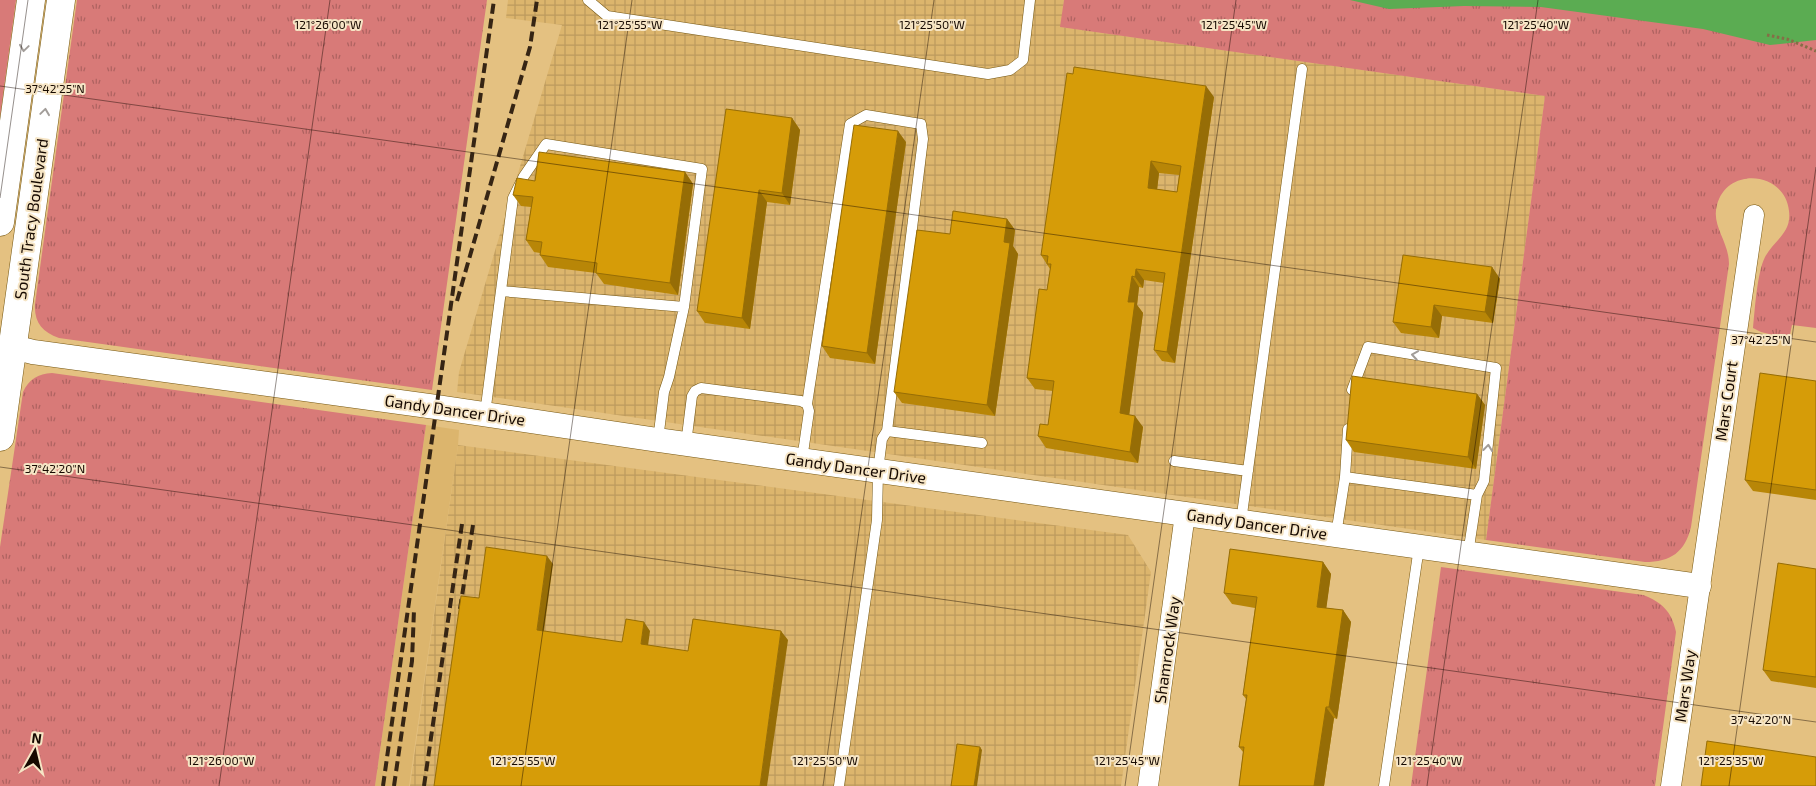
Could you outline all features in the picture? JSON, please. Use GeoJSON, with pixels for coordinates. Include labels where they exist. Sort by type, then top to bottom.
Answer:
{"type":"FeatureCollection","features":[{"type":"Feature","properties":{"kind":"main road","name":"South Tracy Boulevard"},"geometry":{"type":"LineString","coordinates":[[0,222],[31,0]]}},
{"type":"Feature","properties":{"kind":"main road","name":"South Tracy Boulevard"},"geometry":{"type":"LineString","coordinates":[[0,437],[4,345],[61,0]]}},
{"type":"Feature","properties":{"kind":"street","name":"Mars Court"},"geometry":{"type":"LineString","coordinates":[[1699,586],[1754,215]]}},
{"type":"Feature","properties":{"kind":"street","name":"Gandy Dancer Drive"},"geometry":{"type":"LineString","coordinates":[[4,345],[33,352],[1699,586]]}},
{"type":"Feature","properties":{"kind":"street","name":"Shamrock Way"},"geometry":{"type":"LineString","coordinates":[[1148,786],[1186,514]]}},
{"type":"Feature","properties":{"kind":"street","name":"Mars Way"},"geometry":{"type":"LineString","coordinates":[[1672,786],[1699,586]]}},
{"type":"Feature","properties":{"kind":"lane"},"geometry":{"type":"LineString","coordinates":[[588,0],[607,16],[988,74],[1010,70],[1023,60],[1030,0]]}},
{"type":"Feature","properties":{"kind":"lane"},"geometry":{"type":"LineString","coordinates":[[1241,522],[1302,69]]}},
{"type":"Feature","properties":{"kind":"lane"},"geometry":{"type":"LineString","coordinates":[[802,460],[809,411],[807,404],[850,124],[866,115],[921,124],[923,139],[887,431],[882,439],[878,471],[877,520],[839,786]]}},
{"type":"Feature","properties":{"kind":"lane"},"geometry":{"type":"LineString","coordinates":[[485,414],[513,198],[524,176],[546,144],[702,169],[684,307],[664,392],[658,440]]}},
{"type":"Feature","properties":{"kind":"lane"},"geometry":{"type":"LineString","coordinates":[[500,291],[684,307]]}},
{"type":"Feature","properties":{"kind":"lane"},"geometry":{"type":"LineString","coordinates":[[1350,404],[1352,386],[1368,347],[1496,368],[1484,481],[1477,495],[1468,554]]}},
{"type":"Feature","properties":{"kind":"lane"},"geometry":{"type":"LineString","coordinates":[[686,444],[692,396],[694,391],[701,388],[801,401],[807,404]]}},
{"type":"Feature","properties":{"kind":"lane"},"geometry":{"type":"LineString","coordinates":[[1336,535],[1345,477],[1349,422]]}},
{"type":"Feature","properties":{"kind":"lane"},"geometry":{"type":"LineString","coordinates":[[887,431],[982,444]]}},
{"type":"Feature","properties":{"kind":"lane"},"geometry":{"type":"LineString","coordinates":[[1174,462],[1248,471]]}},
{"type":"Feature","properties":{"kind":"lane"},"geometry":{"type":"LineString","coordinates":[[1345,477],[1477,495]]}},
{"type":"Feature","properties":{"kind":"lane"},"geometry":{"type":"LineString","coordinates":[[1384,786],[1418,547]]}},
{"type":"Feature","properties":{"kind":"path"},"geometry":{"type":"LineString","coordinates":[[1767,35],[1816,51]]}},
{"type":"Feature","properties":{"kind":"shaded area"},"geometry":{"type":"Polygon","coordinates":[[[508,0],[1064,0],[1061,27],[1545,96],[1486,540],[457,392],[459,372],[562,25],[506,18],[508,0]]]}},
{"type":"Feature","properties":{"kind":"shaded area"},"geometry":{"type":"Polygon","coordinates":[[[1350,0],[1816,0],[1816,40],[1770,45],[1703,29],[1541,7],[1464,6],[1389,9],[1350,0]]]}},
{"type":"Feature","properties":{"kind":"shaded area"},"geometry":{"type":"Polygon","coordinates":[[[426,425],[459,430],[458,445],[409,786],[375,786],[426,425]]]}},
{"type":"Feature","properties":{"kind":"shaded area"},"geometry":{"type":"Polygon","coordinates":[[[458,445],[1128,535],[1151,572],[1121,786],[410,786],[458,445]]]}},
{"type":"Feature","properties":{"kind":"green space"},"geometry":{"type":"Polygon","coordinates":[[[0,0],[16,0],[0,117],[0,0]]]}},
{"type":"Feature","properties":{"kind":"green space"},"geometry":{"type":"Polygon","coordinates":[[[77,0],[487,0],[432,390],[59,338],[48,333],[40,326],[36,316],[35,304],[77,0]]]}},
{"type":"Feature","properties":{"kind":"green space"},"geometry":{"type":"Polygon","coordinates":[[[1064,0],[1816,0],[1816,328],[1792,325],[1789,339],[1753,328],[1762,264],[1769,251],[1785,231],[1788,225],[1789,211],[1785,198],[1777,188],[1767,181],[1755,178],[1743,179],[1732,184],[1723,192],[1717,205],[1716,220],[1726,248],[1729,264],[1691,527],[1681,549],[1669,558],[1645,562],[1486,540],[1545,96],[1060,27],[1064,0]]]}},
{"type":"Feature","properties":{"kind":"green space"},"geometry":{"type":"Polygon","coordinates":[[[52,373],[426,425],[375,786],[0,786],[0,547],[23,392],[34,378],[52,373]]]}},
{"type":"Feature","properties":{"kind":"green space"},"geometry":{"type":"Polygon","coordinates":[[[1441,567],[1643,595],[1656,601],[1669,613],[1676,632],[1655,786],[1411,786],[1441,567]]]}},
{"type":"Feature","properties":{"kind":"building"},"geometry":{"type":"Polygon","coordinates":[[[1074,67],[1206,86],[1167,352],[1154,350],[1165,273],[1136,269],[1135,277],[1132,276],[1128,302],[1135,302],[1120,413],[1135,416],[1130,452],[1038,436],[1040,424],[1048,425],[1054,381],[1027,378],[1039,289],[1047,290],[1051,264],[1047,264],[1048,256],[1041,255],[1067,73],[1073,74],[1074,67]],[[1151,161],[1148,188],[1177,192],[1181,166],[1151,161]]]}},
{"type":"Feature","properties":{"kind":"building"},"geometry":{"type":"Polygon","coordinates":[[[726,109],[792,118],[782,193],[759,190],[742,318],[697,311],[726,109]]]}},
{"type":"Feature","properties":{"kind":"building"},"geometry":{"type":"Polygon","coordinates":[[[854,125],[898,131],[867,353],[822,346],[854,125]]]}},
{"type":"Feature","properties":{"kind":"building"},"geometry":{"type":"Polygon","coordinates":[[[539,152],[685,172],[670,283],[596,273],[597,263],[540,255],[542,242],[526,240],[533,197],[513,195],[517,178],[535,181],[539,152]]]}},
{"type":"Feature","properties":{"kind":"building"},"geometry":{"type":"Polygon","coordinates":[[[953,211],[1007,219],[1004,242],[1010,243],[987,405],[894,392],[917,230],[950,234],[953,211]]]}},
{"type":"Feature","properties":{"kind":"building"},"geometry":{"type":"Polygon","coordinates":[[[1403,255],[1492,267],[1485,312],[1434,305],[1431,327],[1393,322],[1403,255]]]}},
{"type":"Feature","properties":{"kind":"building"},"geometry":{"type":"Polygon","coordinates":[[[1760,373],[1816,381],[1816,490],[1745,480],[1760,373]]]}},
{"type":"Feature","properties":{"kind":"building"},"geometry":{"type":"Polygon","coordinates":[[[1352,376],[1477,394],[1468,457],[1346,440],[1352,376]]]}},
{"type":"Feature","properties":{"kind":"building"},"geometry":{"type":"Polygon","coordinates":[[[486,547],[547,556],[537,630],[622,642],[626,619],[644,622],[641,644],[688,651],[693,619],[781,631],[760,786],[434,786],[461,596],[479,598],[486,547]]]}},
{"type":"Feature","properties":{"kind":"building"},"geometry":{"type":"Polygon","coordinates":[[[1230,549],[1323,562],[1317,607],[1343,610],[1329,707],[1326,707],[1314,786],[1239,786],[1244,747],[1239,747],[1247,695],[1243,695],[1257,597],[1224,593],[1230,549]]]}},
{"type":"Feature","properties":{"kind":"building"},"geometry":{"type":"Polygon","coordinates":[[[1778,563],[1816,569],[1816,677],[1763,670],[1778,563]]]}},
{"type":"Feature","properties":{"kind":"building"},"geometry":{"type":"Polygon","coordinates":[[[1707,741],[1816,757],[1816,786],[1701,786],[1707,741]]]}},
{"type":"Feature","properties":{"kind":"building"},"geometry":{"type":"Polygon","coordinates":[[[957,744],[980,747],[974,786],[951,786],[957,744]]]}},
{"type":"Feature","properties":{"kind":"railway"},"geometry":{"type":"LineString","coordinates":[[383,786],[494,0]]}},
{"type":"Feature","properties":{"kind":"railway"},"geometry":{"type":"LineString","coordinates":[[457,301],[530,47],[537,0]]}},
{"type":"Feature","properties":{"kind":"railway"},"geometry":{"type":"LineString","coordinates":[[424,786],[462,524]]}},
{"type":"Feature","properties":{"kind":"railway"},"geometry":{"type":"LineString","coordinates":[[460,609],[473,525]]}},
{"type":"Feature","properties":{"kind":"railway"},"geometry":{"type":"LineString","coordinates":[[394,786],[412,661],[414,610]]}}]}
